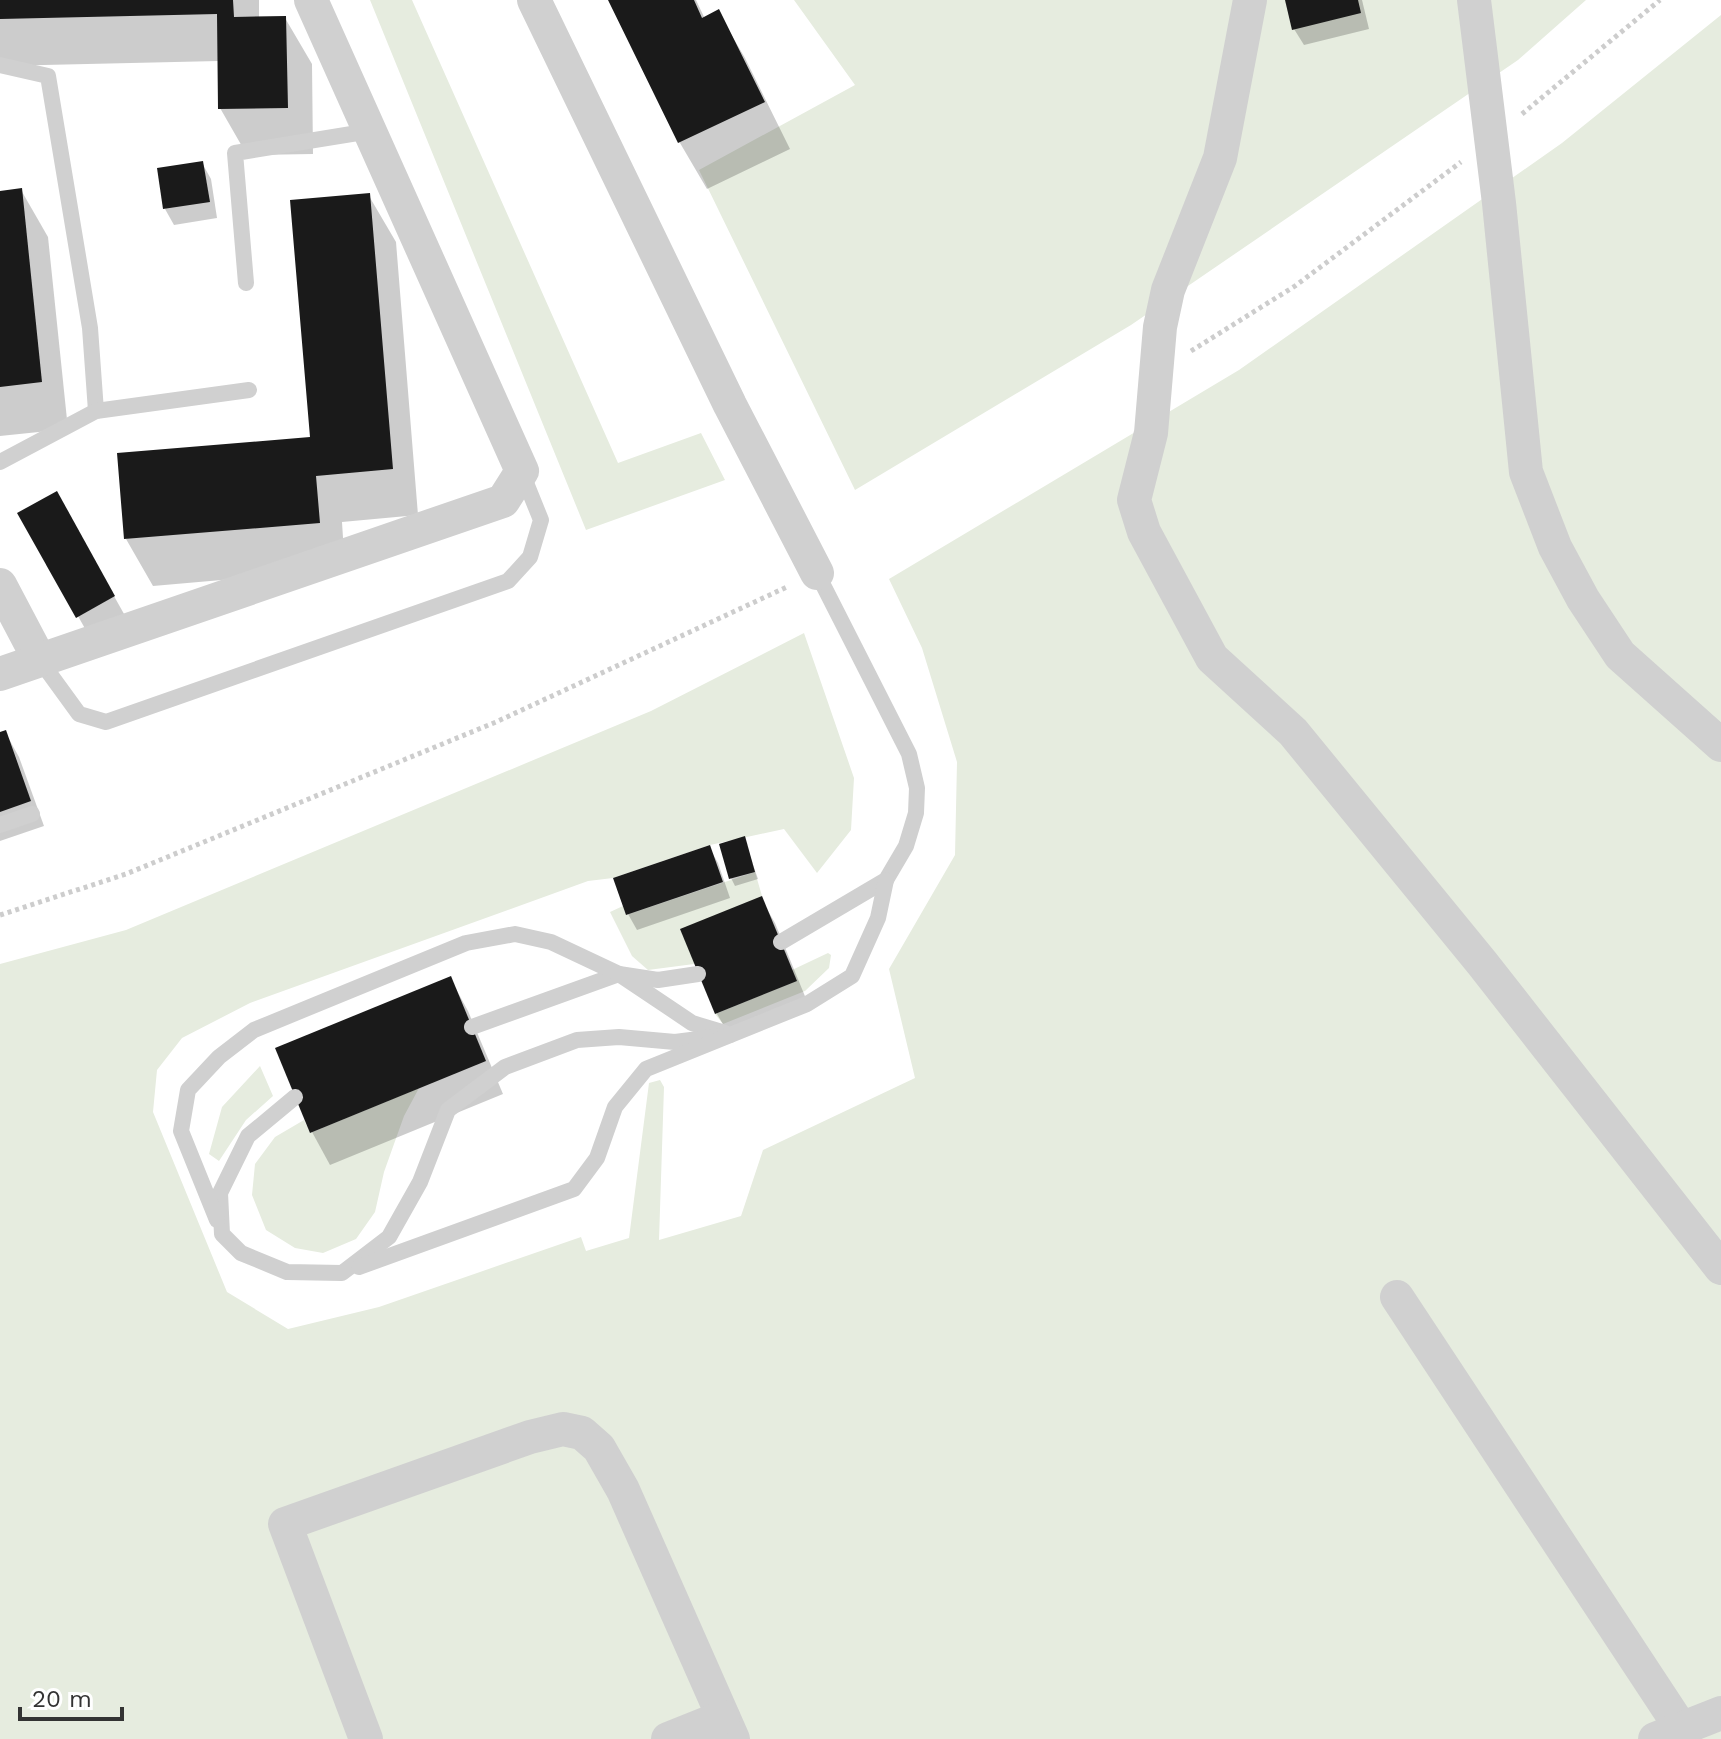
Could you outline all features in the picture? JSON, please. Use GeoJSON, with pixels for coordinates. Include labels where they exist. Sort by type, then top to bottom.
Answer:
{"type":"FeatureCollection","features":[{"type":"Feature","properties":{"kind":"street"},"geometry":{"type":"LineString","coordinates":[[0,674],[503,501],[522,471],[311,0]]}},
{"type":"Feature","properties":{"kind":"street"},"geometry":{"type":"LineString","coordinates":[[534,0],[730,405],[817,573]]}},
{"type":"Feature","properties":{"kind":"street"},"geometry":{"type":"LineString","coordinates":[[1250,0],[1220,158],[1168,290],[1160,327],[1151,433],[1134,500],[1144,532],[1212,658],[1293,732],[1482,963],[1721,1268]]}},
{"type":"Feature","properties":{"kind":"street"},"geometry":{"type":"LineString","coordinates":[[1474,0],[1526,472],[1555,547],[1583,599],[1620,655],[1721,745]]}},
{"type":"Feature","properties":{"kind":"street"},"geometry":{"type":"LineString","coordinates":[[0,585],[39,659]]}},
{"type":"Feature","properties":{"kind":"street"},"geometry":{"type":"LineString","coordinates":[[1397,1297],[1668,1734],[1721,1713]]}},
{"type":"Feature","properties":{"kind":"street"},"geometry":{"type":"LineString","coordinates":[[366,1739],[285,1524],[530,1437],[563,1429],[582,1433],[599,1448],[623,1490],[728,1728],[668,1739]]}},
{"type":"Feature","properties":{"kind":"lane"},"geometry":{"type":"LineString","coordinates":[[0,65],[48,76],[90,328],[96,411]]}},
{"type":"Feature","properties":{"kind":"lane"},"geometry":{"type":"LineString","coordinates":[[246,283],[235,153],[370,131]]}},
{"type":"Feature","properties":{"kind":"lane"},"geometry":{"type":"LineString","coordinates":[[0,462],[96,411],[249,390]]}},
{"type":"Feature","properties":{"kind":"lane"},"geometry":{"type":"LineString","coordinates":[[39,659],[79,714],[106,722],[508,581],[530,557],[541,520],[522,471]]}},
{"type":"Feature","properties":{"kind":"lane"},"geometry":{"type":"LineString","coordinates":[[730,1035],[692,1023],[619,974],[551,942],[515,934],[466,943],[254,1030],[219,1057],[188,1090],[181,1131],[222,1234],[241,1253],[287,1272],[342,1273],[574,1189],[597,1158],[615,1107],[646,1069],[807,1004],[852,976],[878,918],[886,880],[906,846],[916,813],[917,788],[909,754],[817,573]]}},
{"type":"Feature","properties":{"kind":"lane"},"geometry":{"type":"LineString","coordinates":[[0,825],[32,814]]}},
{"type":"Feature","properties":{"kind":"lane"},"geometry":{"type":"LineString","coordinates":[[781,942],[886,880]]}},
{"type":"Feature","properties":{"kind":"lane"},"geometry":{"type":"LineString","coordinates":[[472,1027],[619,974],[658,980],[698,974]]}},
{"type":"Feature","properties":{"kind":"lane"},"geometry":{"type":"LineString","coordinates":[[342,1273],[389,1237],[420,1182],[448,1110],[505,1067],[577,1040],[619,1037],[675,1042],[730,1035]]}},
{"type":"Feature","properties":{"kind":"lane"},"geometry":{"type":"LineString","coordinates":[[222,1234],[220,1193],[248,1136],[295,1097]]}},
{"type":"Feature","properties":{"kind":"path"},"geometry":{"type":"LineString","coordinates":[[1156,373],[1295,286],[1491,139],[1660,0]]}},
{"type":"Feature","properties":{"kind":"path"},"geometry":{"type":"LineString","coordinates":[[0,915],[126,874],[496,722],[817,573]]}},
{"type":"Feature","properties":{"kind":"shaded area"},"geometry":{"type":"Polygon","coordinates":[[[370,0],[412,0],[618,463],[701,433],[725,480],[586,530],[370,0]]]}},
{"type":"Feature","properties":{"kind":"shaded area"},"geometry":{"type":"Polygon","coordinates":[[[794,0],[1586,0],[1518,60],[1131,325],[855,490],[699,170],[855,85],[794,0]]]}},
{"type":"Feature","properties":{"kind":"shaded area"},"geometry":{"type":"Polygon","coordinates":[[[1721,15],[1721,1739],[0,1739],[0,964],[126,930],[651,711],[804,633],[854,778],[851,830],[817,873],[784,829],[710,845],[613,878],[588,881],[250,1003],[182,1038],[157,1070],[153,1112],[227,1292],[288,1329],[379,1307],[581,1237],[586,1251],[629,1238],[649,1083],[660,1080],[664,1087],[659,1240],[741,1216],[763,1150],[915,1078],[889,969],[955,855],[957,762],[922,648],[889,579],[1239,370],[1562,143],[1721,15]]]}},
{"type":"Feature","properties":{"kind":"shaded area"},"geometry":{"type":"Polygon","coordinates":[[[755,872],[762,896],[694,964],[648,970],[632,956],[610,912],[623,906],[626,915],[755,872]]]}},
{"type":"Feature","properties":{"kind":"shaded area"},"geometry":{"type":"Polygon","coordinates":[[[828,953],[831,955],[829,968],[805,991],[723,1024],[715,1014],[796,981],[792,970],[828,953]]]}},
{"type":"Feature","properties":{"kind":"shaded area"},"geometry":{"type":"Polygon","coordinates":[[[260,1066],[273,1096],[246,1120],[219,1161],[209,1154],[222,1107],[260,1066]]]}},
{"type":"Feature","properties":{"kind":"shaded area"},"geometry":{"type":"Polygon","coordinates":[[[419,1088],[404,1116],[384,1172],[375,1212],[356,1239],[323,1253],[295,1248],[266,1230],[252,1195],[255,1164],[275,1137],[304,1120],[310,1133],[419,1088]]]}},
{"type":"Feature","properties":{"kind":"building"},"geometry":{"type":"Polygon","coordinates":[[[0,0],[233,0],[234,17],[286,16],[288,108],[218,109],[217,14],[0,19],[0,0]]]}},
{"type":"Feature","properties":{"kind":"building"},"geometry":{"type":"Polygon","coordinates":[[[608,0],[694,0],[702,18],[719,9],[765,102],[678,143],[608,0]]]}},
{"type":"Feature","properties":{"kind":"building"},"geometry":{"type":"Polygon","coordinates":[[[1285,0],[1358,0],[1361,13],[1292,30],[1285,0]]]}},
{"type":"Feature","properties":{"kind":"building"},"geometry":{"type":"Polygon","coordinates":[[[203,161],[210,202],[163,209],[157,168],[203,161]]]}},
{"type":"Feature","properties":{"kind":"building"},"geometry":{"type":"Polygon","coordinates":[[[22,188],[42,382],[0,387],[0,191],[22,188]]]}},
{"type":"Feature","properties":{"kind":"building"},"geometry":{"type":"Polygon","coordinates":[[[370,193],[393,469],[316,476],[320,523],[124,539],[117,453],[310,437],[290,200],[370,193]]]}},
{"type":"Feature","properties":{"kind":"building"},"geometry":{"type":"Polygon","coordinates":[[[57,491],[115,596],[76,618],[17,513],[57,491]]]}},
{"type":"Feature","properties":{"kind":"building"},"geometry":{"type":"Polygon","coordinates":[[[6,730],[31,801],[0,812],[0,732],[6,730]]]}},
{"type":"Feature","properties":{"kind":"building"},"geometry":{"type":"Polygon","coordinates":[[[745,836],[755,872],[729,879],[719,844],[745,836]]]}},
{"type":"Feature","properties":{"kind":"building"},"geometry":{"type":"Polygon","coordinates":[[[710,845],[723,882],[626,915],[613,878],[710,845]]]}},
{"type":"Feature","properties":{"kind":"building"},"geometry":{"type":"Polygon","coordinates":[[[762,896],[797,981],[715,1014],[680,929],[762,896]]]}},
{"type":"Feature","properties":{"kind":"building"},"geometry":{"type":"Polygon","coordinates":[[[451,976],[486,1061],[310,1133],[275,1048],[451,976]]]}}]}
